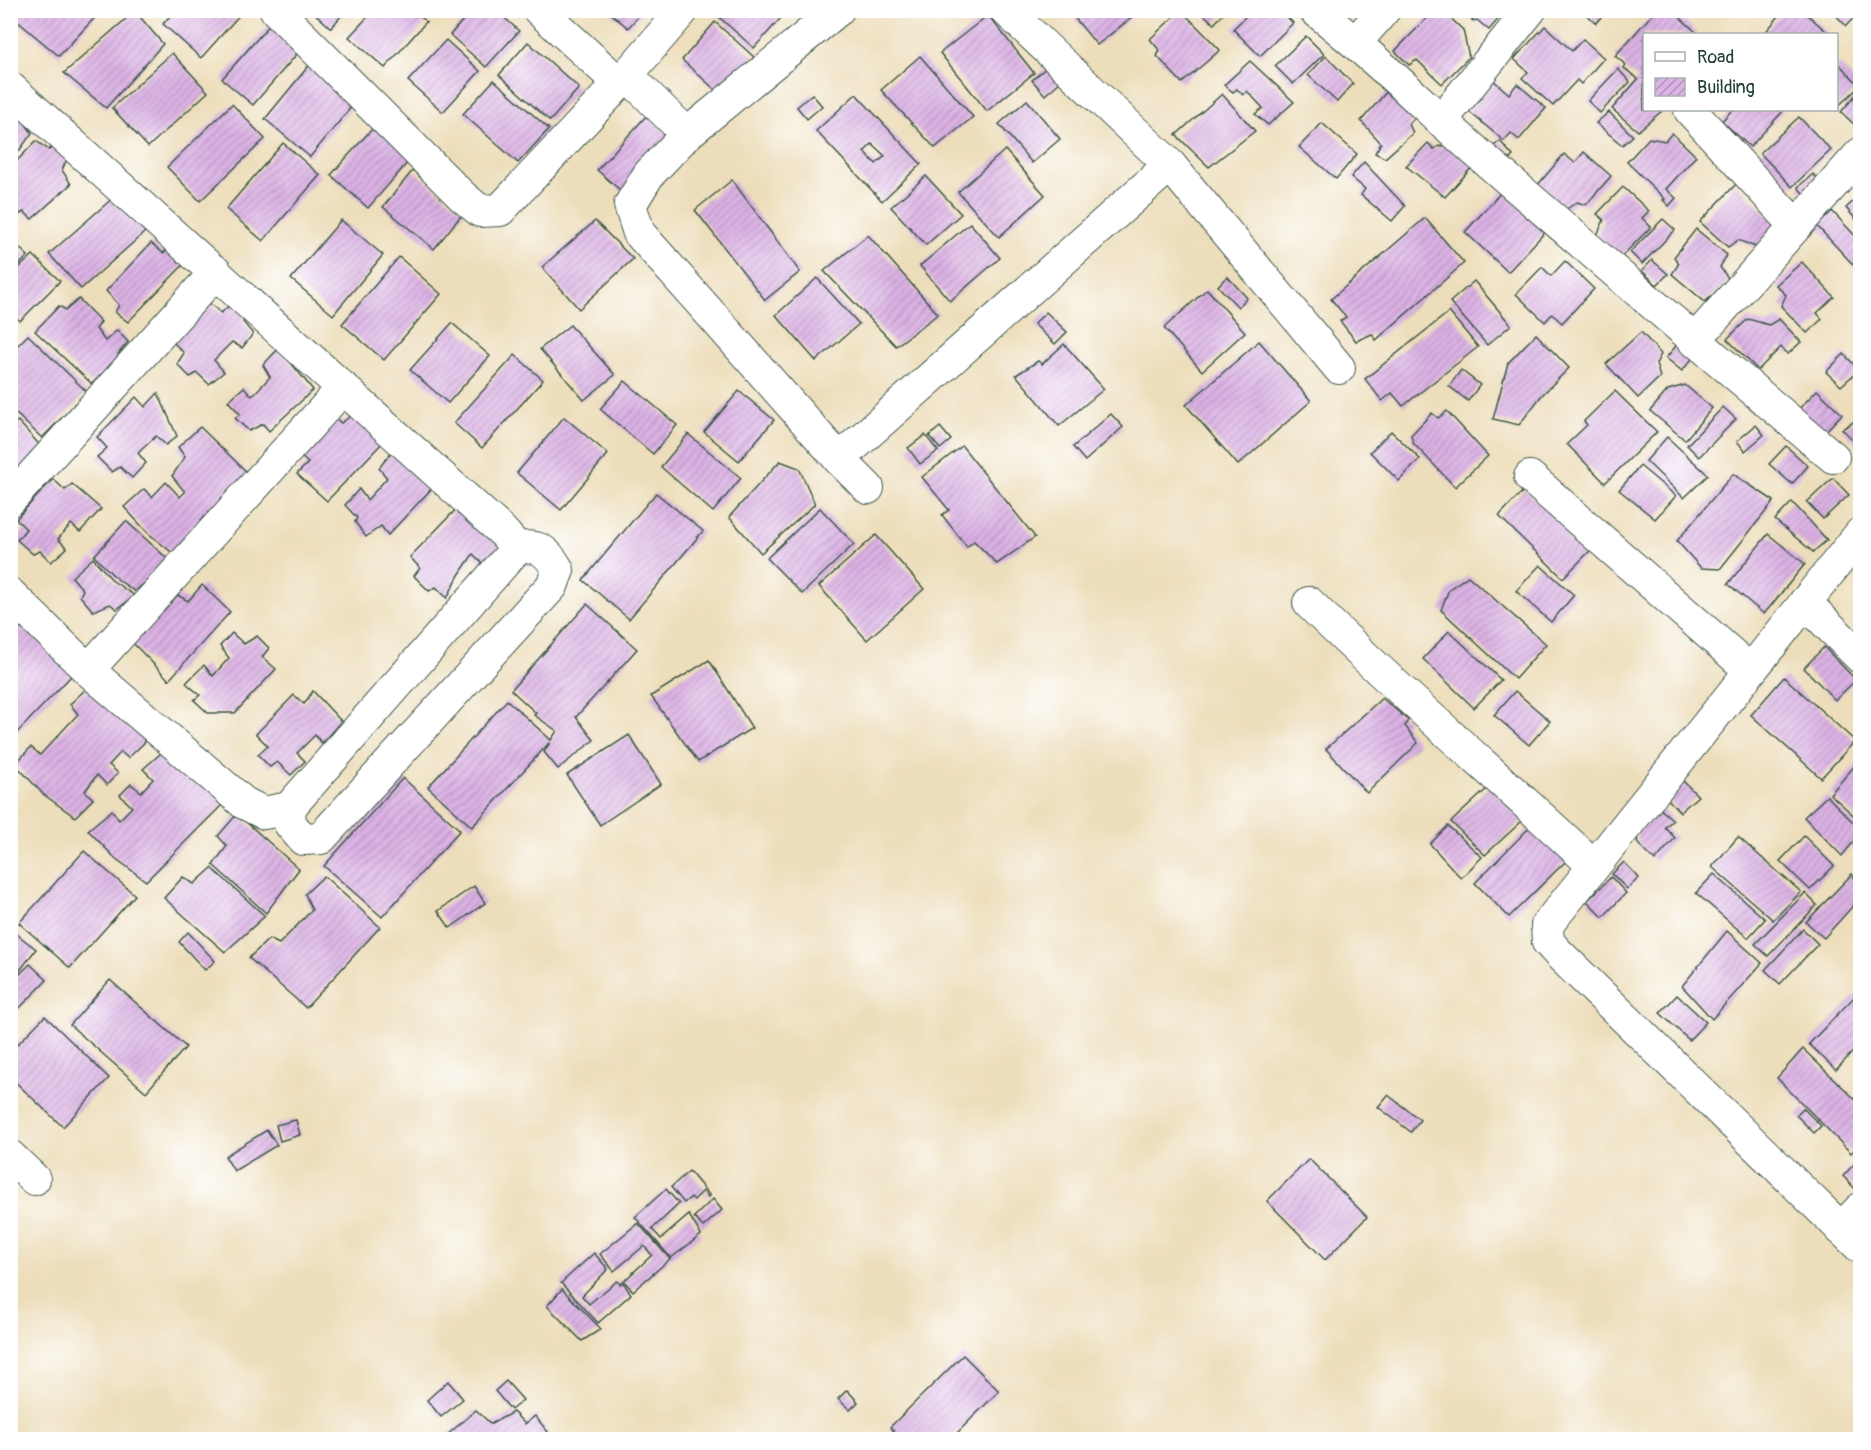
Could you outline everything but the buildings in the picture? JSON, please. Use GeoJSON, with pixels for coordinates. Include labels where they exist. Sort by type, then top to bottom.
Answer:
{"type":"FeatureCollection","features":[{"type":"Feature","properties":{"kind":"street"},"geometry":{"type":"LineString","coordinates":[[276,10],[462,196],[480,211],[500,210],[623,79],[683,10]]}},
{"type":"Feature","properties":{"kind":"street"},"geometry":{"type":"LineString","coordinates":[[539,10],[687,134]]}},
{"type":"Feature","properties":{"kind":"street"},"geometry":{"type":"LineString","coordinates":[[838,10],[687,134],[649,174],[630,205],[639,233],[839,459],[868,488]]}},
{"type":"Feature","properties":{"kind":"street"},"geometry":{"type":"LineString","coordinates":[[1006,10],[1170,165],[1340,368]]}},
{"type":"Feature","properties":{"kind":"street"},"geometry":{"type":"LineString","coordinates":[[1315,10],[1356,42],[1442,121],[1833,458]]}},
{"type":"Feature","properties":{"kind":"street"},"geometry":{"type":"LineString","coordinates":[[1356,42],[1384,10]]}},
{"type":"Feature","properties":{"kind":"street"},"geometry":{"type":"LineString","coordinates":[[1442,121],[1530,10]]}},
{"type":"Feature","properties":{"kind":"street"},"geometry":{"type":"LineString","coordinates":[[10,88],[503,532],[517,549]]}},
{"type":"Feature","properties":{"kind":"street"},"geometry":{"type":"LineString","coordinates":[[1691,111],[1797,226]]}},
{"type":"Feature","properties":{"kind":"street"},"geometry":{"type":"LineString","coordinates":[[1695,341],[1860,154]]}},
{"type":"Feature","properties":{"kind":"street"},"geometry":{"type":"LineString","coordinates":[[839,459],[1170,165]]}},
{"type":"Feature","properties":{"kind":"street"},"geometry":{"type":"LineString","coordinates":[[10,500],[216,272]]}},
{"type":"Feature","properties":{"kind":"street"},"geometry":{"type":"LineString","coordinates":[[88,670],[343,388]]}},
{"type":"Feature","properties":{"kind":"street"},"geometry":{"type":"LineString","coordinates":[[1530,477],[1750,670]]}},
{"type":"Feature","properties":{"kind":"street"},"geometry":{"type":"LineString","coordinates":[[1854,1229],[1548,942],[1547,925],[1860,534]]}},
{"type":"Feature","properties":{"kind":"street"},"geometry":{"type":"LineString","coordinates":[[10,594],[88,670],[244,803],[264,813],[289,808],[517,549],[532,546],[549,554],[558,570],[552,586],[321,838],[303,839],[290,824],[289,808]]}},
{"type":"Feature","properties":{"kind":"street"},"geometry":{"type":"LineString","coordinates":[[1805,602],[1860,657]]}},
{"type":"Feature","properties":{"kind":"street"},"geometry":{"type":"LineString","coordinates":[[1310,603],[1360,654],[1525,801],[1594,866]]}},
{"type":"Feature","properties":{"kind":"street"},"geometry":{"type":"LineString","coordinates":[[10,1156],[34,1179]]}}]}
